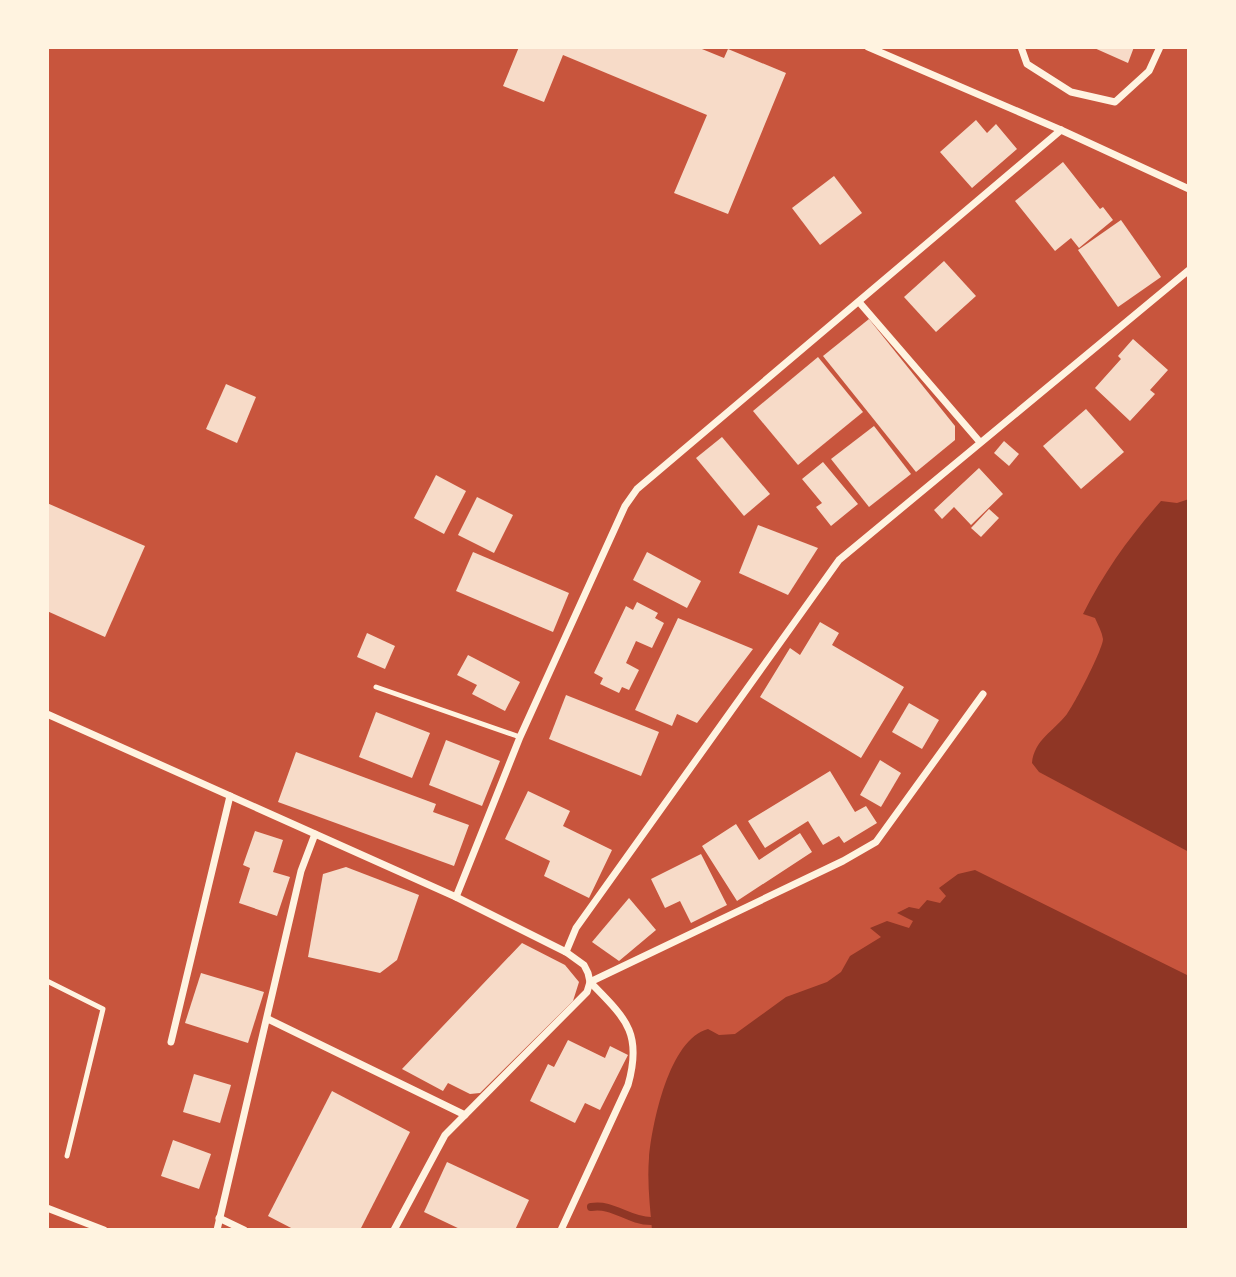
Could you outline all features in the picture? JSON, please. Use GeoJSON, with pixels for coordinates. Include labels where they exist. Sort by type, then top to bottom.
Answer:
{"type":"FeatureCollection","features":[{"type":"Feature","properties":{"kind":"street"},"geometry":{"type":"LineString","coordinates":[[868,47],[1061,130],[1189,189]]}},
{"type":"Feature","properties":{"kind":"street"},"geometry":{"type":"LineString","coordinates":[[1021,47],[1027,64],[1071,92],[1115,102],[1149,71],[1160,47]]}},
{"type":"Feature","properties":{"kind":"street"},"geometry":{"type":"LineString","coordinates":[[456,897],[520,737],[625,506],[636,489],[1061,130]]}},
{"type":"Feature","properties":{"kind":"street"},"geometry":{"type":"LineString","coordinates":[[566,952],[576,928],[839,560],[979,441],[1189,270]]}},
{"type":"Feature","properties":{"kind":"street"},"geometry":{"type":"LineString","coordinates":[[859,302],[979,441]]}},
{"type":"Feature","properties":{"kind":"street"},"geometry":{"type":"LineString","coordinates":[[590,982],[843,861],[876,842],[983,694]]}},
{"type":"Feature","properties":{"kind":"street"},"geometry":{"type":"LineString","coordinates":[[47,714],[456,897],[566,952],[584,965],[589,973],[587,992],[445,1135],[394,1230]]}},
{"type":"Feature","properties":{"kind":"street"},"geometry":{"type":"LineString","coordinates":[[171,1042],[230,796]]}},
{"type":"Feature","properties":{"kind":"street"},"geometry":{"type":"LineString","coordinates":[[216,1230],[268,1020],[301,871],[315,834]]}},
{"type":"Feature","properties":{"kind":"street"},"geometry":{"type":"LineString","coordinates":[[561,1230],[628,1085],[633,1068],[631,1033],[624,1017],[590,982]]}},
{"type":"Feature","properties":{"kind":"street"},"geometry":{"type":"LineString","coordinates":[[268,1020],[465,1115]]}},
{"type":"Feature","properties":{"kind":"street"},"geometry":{"type":"LineString","coordinates":[[47,1208],[104,1230]]}},
{"type":"Feature","properties":{"kind":"street"},"geometry":{"type":"LineString","coordinates":[[219,1219],[244,1230]]}},
{"type":"Feature","properties":{"kind":"lane"},"geometry":{"type":"LineString","coordinates":[[376,687],[520,737]]}},
{"type":"Feature","properties":{"kind":"lane"},"geometry":{"type":"LineString","coordinates":[[47,981],[103,1009],[67,1156]]}},
{"type":"Feature","properties":{"kind":"shaded area"},"geometry":{"type":"Polygon","coordinates":[[[1189,499],[1189,852],[1039,772],[1032,763],[1036,748],[1071,709],[1102,645],[1103,639],[1095,618],[1083,614],[1100,584],[1128,541],[1161,501],[1177,503],[1189,499]]]}},
{"type":"Feature","properties":{"kind":"shaded area"},"geometry":{"type":"Polygon","coordinates":[[[975,870],[1189,976],[1189,1230],[652,1230],[648,1176],[654,1125],[673,1065],[694,1036],[708,1029],[719,1035],[735,1034],[786,997],[827,982],[841,972],[850,956],[881,937],[870,928],[887,921],[909,928],[913,921],[897,913],[909,907],[919,909],[927,900],[940,903],[946,896],[939,888],[958,874],[975,870]]]}},
{"type":"Feature","properties":{"kind":"building"},"geometry":{"type":"Polygon","coordinates":[[[519,47],[697,47],[724,58],[728,49],[786,73],[728,214],[674,193],[707,115],[563,55],[544,102],[503,86],[519,47]]]}},
{"type":"Feature","properties":{"kind":"building"},"geometry":{"type":"Polygon","coordinates":[[[1092,47],[1134,47],[1128,63],[1092,47]]]}},
{"type":"Feature","properties":{"kind":"building"},"geometry":{"type":"Polygon","coordinates":[[[976,120],[987,133],[996,124],[1017,149],[972,188],[940,152],[976,120]]]}},
{"type":"Feature","properties":{"kind":"building"},"geometry":{"type":"Polygon","coordinates":[[[1063,162],[1100,209],[1103,207],[1113,220],[1079,248],[1071,238],[1055,251],[1015,201],[1063,162]]]}},
{"type":"Feature","properties":{"kind":"building"},"geometry":{"type":"Polygon","coordinates":[[[834,176],[862,213],[820,245],[792,208],[834,176]]]}},
{"type":"Feature","properties":{"kind":"building"},"geometry":{"type":"Polygon","coordinates":[[[1121,220],[1161,277],[1118,307],[1078,250],[1121,220]]]}},
{"type":"Feature","properties":{"kind":"building"},"geometry":{"type":"Polygon","coordinates":[[[944,261],[976,296],[936,332],[904,297],[944,261]]]}},
{"type":"Feature","properties":{"kind":"building"},"geometry":{"type":"Polygon","coordinates":[[[869,319],[955,426],[955,440],[916,472],[823,356],[869,319]]]}},
{"type":"Feature","properties":{"kind":"building"},"geometry":{"type":"Polygon","coordinates":[[[1133,339],[1168,370],[1150,390],[1155,394],[1130,421],[1095,388],[1121,359],[1118,356],[1133,339]]]}},
{"type":"Feature","properties":{"kind":"building"},"geometry":{"type":"Polygon","coordinates":[[[818,357],[863,412],[798,465],[753,411],[818,357]]]}},
{"type":"Feature","properties":{"kind":"building"},"geometry":{"type":"Polygon","coordinates":[[[226,384],[256,397],[237,443],[206,429],[226,384]]]}},
{"type":"Feature","properties":{"kind":"building"},"geometry":{"type":"Polygon","coordinates":[[[1086,409],[1124,452],[1081,489],[1043,446],[1086,409]]]}},
{"type":"Feature","properties":{"kind":"building"},"geometry":{"type":"Polygon","coordinates":[[[874,426],[911,474],[869,507],[831,459],[874,426]]]}},
{"type":"Feature","properties":{"kind":"building"},"geometry":{"type":"Polygon","coordinates":[[[722,437],[770,494],[744,516],[696,458],[722,437]]]}},
{"type":"Feature","properties":{"kind":"building"},"geometry":{"type":"Polygon","coordinates":[[[1004,441],[1019,454],[1009,466],[994,453],[1004,441]]]}},
{"type":"Feature","properties":{"kind":"building"},"geometry":{"type":"Polygon","coordinates":[[[823,462],[858,504],[831,526],[816,507],[822,503],[802,479],[823,462]]]}},
{"type":"Feature","properties":{"kind":"building"},"geometry":{"type":"Polygon","coordinates":[[[979,468],[1003,494],[971,525],[954,507],[942,519],[934,510],[979,468]]]}},
{"type":"Feature","properties":{"kind":"building"},"geometry":{"type":"Polygon","coordinates":[[[436,475],[466,491],[444,534],[414,518],[436,475]]]}},
{"type":"Feature","properties":{"kind":"building"},"geometry":{"type":"Polygon","coordinates":[[[477,497],[513,515],[494,553],[458,535],[477,497]]]}},
{"type":"Feature","properties":{"kind":"building"},"geometry":{"type":"Polygon","coordinates":[[[47,503],[145,546],[105,637],[47,611],[47,503]]]}},
{"type":"Feature","properties":{"kind":"building"},"geometry":{"type":"Polygon","coordinates":[[[989,509],[999,518],[981,537],[971,528],[989,509]]]}},
{"type":"Feature","properties":{"kind":"building"},"geometry":{"type":"Polygon","coordinates":[[[758,525],[818,548],[788,595],[739,573],[758,525]]]}},
{"type":"Feature","properties":{"kind":"building"},"geometry":{"type":"Polygon","coordinates":[[[473,552],[569,593],[553,632],[456,591],[473,552]]]}},
{"type":"Feature","properties":{"kind":"building"},"geometry":{"type":"Polygon","coordinates":[[[647,552],[701,581],[687,608],[633,580],[647,552]]]}},
{"type":"Feature","properties":{"kind":"building"},"geometry":{"type":"Polygon","coordinates":[[[637,602],[658,613],[655,618],[664,623],[652,648],[636,641],[626,663],[639,670],[629,690],[622,687],[619,693],[600,684],[603,678],[594,673],[626,606],[633,610],[637,602]]]}},
{"type":"Feature","properties":{"kind":"building"},"geometry":{"type":"Polygon","coordinates":[[[678,618],[753,649],[697,723],[677,714],[672,726],[635,710],[678,618]]]}},
{"type":"Feature","properties":{"kind":"building"},"geometry":{"type":"Polygon","coordinates":[[[820,622],[839,633],[832,645],[904,687],[861,758],[760,697],[790,648],[800,655],[820,622]]]}},
{"type":"Feature","properties":{"kind":"building"},"geometry":{"type":"Polygon","coordinates":[[[367,633],[395,646],[385,669],[357,657],[367,633]]]}},
{"type":"Feature","properties":{"kind":"building"},"geometry":{"type":"Polygon","coordinates":[[[468,655],[520,682],[505,711],[472,694],[477,685],[457,675],[468,655]]]}},
{"type":"Feature","properties":{"kind":"building"},"geometry":{"type":"Polygon","coordinates":[[[566,695],[659,732],[641,776],[549,739],[566,695]]]}},
{"type":"Feature","properties":{"kind":"building"},"geometry":{"type":"Polygon","coordinates":[[[909,703],[939,720],[922,749],[892,732],[909,703]]]}},
{"type":"Feature","properties":{"kind":"building"},"geometry":{"type":"Polygon","coordinates":[[[376,712],[430,733],[412,778],[359,757],[376,712]]]}},
{"type":"Feature","properties":{"kind":"building"},"geometry":{"type":"Polygon","coordinates":[[[446,740],[500,761],[482,806],[429,785],[446,740]]]}},
{"type":"Feature","properties":{"kind":"building"},"geometry":{"type":"Polygon","coordinates":[[[296,752],[436,804],[433,812],[469,825],[454,866],[278,802],[296,752]]]}},
{"type":"Feature","properties":{"kind":"building"},"geometry":{"type":"Polygon","coordinates":[[[880,760],[901,773],[881,807],[860,795],[880,760]]]}},
{"type":"Feature","properties":{"kind":"building"},"geometry":{"type":"Polygon","coordinates":[[[830,771],[855,812],[866,806],[877,823],[844,843],[839,836],[823,845],[808,821],[765,848],[748,821],[830,771]]]}},
{"type":"Feature","properties":{"kind":"building"},"geometry":{"type":"Polygon","coordinates":[[[528,791],[570,811],[563,826],[612,850],[589,898],[544,876],[550,861],[505,839],[528,791]]]}},
{"type":"Feature","properties":{"kind":"building"},"geometry":{"type":"Polygon","coordinates":[[[736,824],[759,860],[800,833],[812,852],[737,901],[702,846],[736,824]]]}},
{"type":"Feature","properties":{"kind":"building"},"geometry":{"type":"Polygon","coordinates":[[[255,831],[283,840],[273,872],[290,877],[277,916],[239,903],[250,868],[243,865],[255,831]]]}},
{"type":"Feature","properties":{"kind":"building"},"geometry":{"type":"Polygon","coordinates":[[[701,854],[727,905],[691,923],[680,901],[665,908],[651,879],[701,854]]]}},
{"type":"Feature","properties":{"kind":"building"},"geometry":{"type":"Polygon","coordinates":[[[346,867],[419,895],[397,960],[380,973],[308,957],[323,874],[346,867]]]}},
{"type":"Feature","properties":{"kind":"building"},"geometry":{"type":"Polygon","coordinates":[[[629,898],[656,930],[619,961],[592,942],[629,898]]]}},
{"type":"Feature","properties":{"kind":"building"},"geometry":{"type":"Polygon","coordinates":[[[522,943],[565,965],[579,982],[573,1001],[480,1093],[470,1094],[448,1083],[443,1091],[402,1069],[522,943]]]}},
{"type":"Feature","properties":{"kind":"building"},"geometry":{"type":"Polygon","coordinates":[[[201,973],[264,992],[248,1043],[185,1023],[201,973]]]}},
{"type":"Feature","properties":{"kind":"building"},"geometry":{"type":"Polygon","coordinates":[[[568,1040],[605,1058],[610,1046],[628,1055],[600,1110],[585,1103],[575,1123],[530,1101],[548,1064],[554,1067],[568,1040]]]}},
{"type":"Feature","properties":{"kind":"building"},"geometry":{"type":"Polygon","coordinates":[[[194,1074],[231,1085],[220,1123],[183,1112],[194,1074]]]}},
{"type":"Feature","properties":{"kind":"building"},"geometry":{"type":"Polygon","coordinates":[[[332,1091],[410,1132],[360,1230],[295,1230],[268,1216],[332,1091]]]}},
{"type":"Feature","properties":{"kind":"building"},"geometry":{"type":"Polygon","coordinates":[[[173,1140],[211,1154],[199,1189],[161,1176],[173,1140]]]}},
{"type":"Feature","properties":{"kind":"building"},"geometry":{"type":"Polygon","coordinates":[[[447,1162],[529,1200],[515,1230],[462,1230],[424,1212],[447,1162]]]}},
{"type":"Feature","properties":{"kind":"waterway"},"geometry":{"type":"LineString","coordinates":[[591,1207],[599,1206],[651,1221]]}}]}
